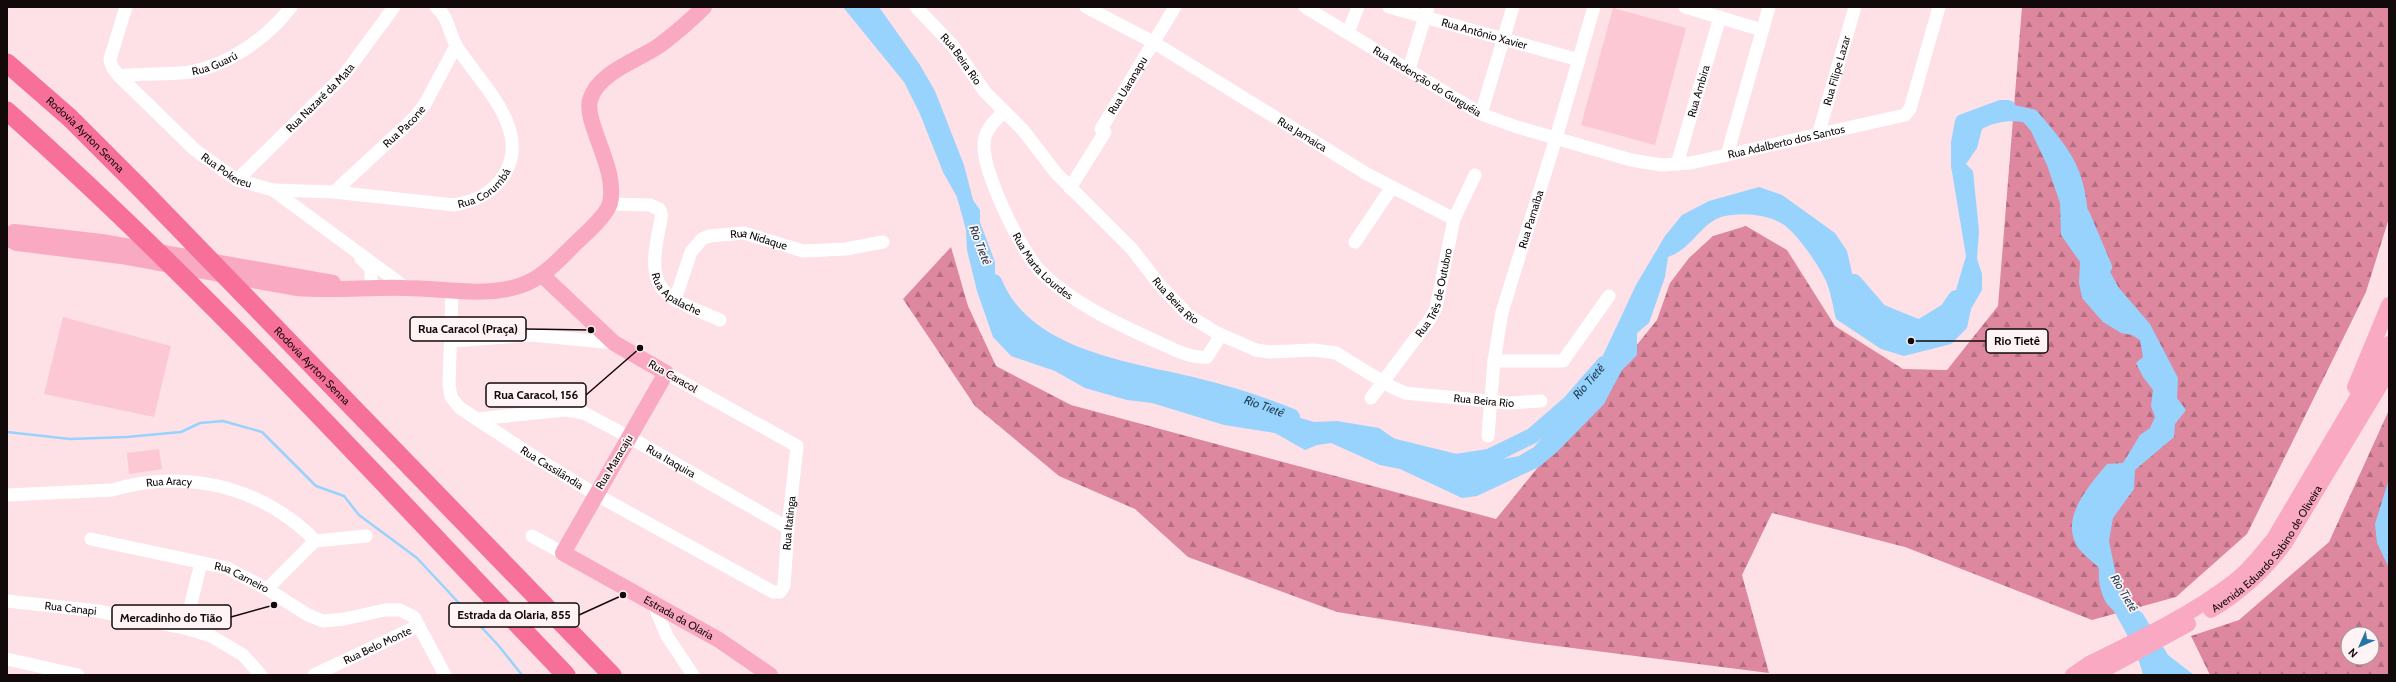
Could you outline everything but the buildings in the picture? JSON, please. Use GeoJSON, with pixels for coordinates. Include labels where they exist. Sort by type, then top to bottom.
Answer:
{"type":"FeatureCollection","features":[{"type":"Feature","properties":{"kind":"highway","name":"Rodovia Ayrton Senna"},"geometry":{"type":"LineString","coordinates":[[7,63],[70,118],[139,186],[612,675]]}},
{"type":"Feature","properties":{"kind":"highway"},"geometry":{"type":"LineString","coordinates":[[7,111],[117,211],[236,332],[566,675]]}},
{"type":"Feature","properties":{"kind":"main road"},"geometry":{"type":"LineString","coordinates":[[7,234],[18,232],[119,250],[296,288],[324,291],[364,287],[503,290],[523,285],[542,274],[584,236],[610,204],[611,183],[608,165],[590,114],[590,101],[597,88],[609,76],[676,34],[704,7]]}},
{"type":"Feature","properties":{"kind":"main road"},"geometry":{"type":"LineString","coordinates":[[7,238],[17,243],[119,250],[287,273],[364,287]]}},
{"type":"Feature","properties":{"kind":"main road","name":"Rua Caracol"},"geometry":{"type":"LineString","coordinates":[[542,274],[614,343],[666,373]]}},
{"type":"Feature","properties":{"kind":"main road"},"geometry":{"type":"LineString","coordinates":[[2338,429],[2389,305]]}},
{"type":"Feature","properties":{"kind":"main road"},"geometry":{"type":"LineString","coordinates":[[2338,429],[2357,401],[2389,344]]}},
{"type":"Feature","properties":{"kind":"main road","name":"Avenida Eduardo Sabino de Oliveira"},"geometry":{"type":"LineString","coordinates":[[2094,675],[2120,655],[2230,598],[2264,570],[2284,544],[2389,370]]}},
{"type":"Feature","properties":{"kind":"main road","name":"Rua Maracaju"},"geometry":{"type":"LineString","coordinates":[[563,553],[595,494],[666,373]]}},
{"type":"Feature","properties":{"kind":"main road","name":"Avenida Eduardo Sabino de Oliveira"},"geometry":{"type":"LineString","coordinates":[[2161,633],[2236,581],[2256,561],[2274,539],[2338,429]]}},
{"type":"Feature","properties":{"kind":"main road","name":"Estrada da Olaria"},"geometry":{"type":"LineString","coordinates":[[563,553],[719,640],[770,675]]}},
{"type":"Feature","properties":{"kind":"main road","name":"Avenida Eduardo Sabino de Oliveira"},"geometry":{"type":"LineString","coordinates":[[2073,675],[2089,664],[2120,655]]}},
{"type":"Feature","properties":{"kind":"street","name":"Rua Pokereu"},"geometry":{"type":"LineString","coordinates":[[126,7],[110,59],[112,67],[119,76],[196,150],[237,180],[273,190],[348,245],[356,249],[406,288]]}},
{"type":"Feature","properties":{"kind":"street","name":"Rua Guarú"},"geometry":{"type":"LineString","coordinates":[[119,76],[188,72],[222,63],[266,34],[291,7]]}},
{"type":"Feature","properties":{"kind":"street","name":"Rua Nazaré da Mata"},"geometry":{"type":"LineString","coordinates":[[237,180],[344,74],[394,7]]}},
{"type":"Feature","properties":{"kind":"street","name":"Rua Corumbá"},"geometry":{"type":"LineString","coordinates":[[273,190],[334,192],[454,205],[471,202],[498,185],[506,172],[512,155],[512,138],[505,116],[456,46],[443,14],[436,7]]}},
{"type":"Feature","properties":{"kind":"street","name":"Rua Beira Rio"},"geometry":{"type":"LineString","coordinates":[[916,7],[953,46],[985,92],[1023,130],[1070,188],[1132,249],[1159,284],[1188,315],[1201,325],[1256,350],[1269,352],[1314,350],[1336,353],[1383,382],[1412,395],[1490,402],[1540,401]]}},
{"type":"Feature","properties":{"kind":"street","name":"Rua Jamaica"},"geometry":{"type":"LineString","coordinates":[[1086,7],[1153,42],[1262,111],[1392,187],[1454,219]]}},
{"type":"Feature","properties":{"kind":"street","name":"Rua Uaranapu"},"geometry":{"type":"LineString","coordinates":[[1070,188],[1153,42],[1175,7]]}},
{"type":"Feature","properties":{"kind":"street","name":"Rua Redenção do Gurguéia"},"geometry":{"type":"LineString","coordinates":[[1305,7],[1481,114],[1517,128],[1556,138]]}},
{"type":"Feature","properties":{"kind":"street"},"geometry":{"type":"LineString","coordinates":[[1348,33],[1358,7]]}},
{"type":"Feature","properties":{"kind":"street","name":"Rua Antônio Xavier"},"geometry":{"type":"LineString","coordinates":[[1389,7],[1427,12],[1504,41],[1579,60]]}},
{"type":"Feature","properties":{"kind":"street"},"geometry":{"type":"LineString","coordinates":[[1481,114],[1513,7]]}},
{"type":"Feature","properties":{"kind":"street","name":"Rua Parnaíba"},"geometry":{"type":"LineString","coordinates":[[1488,436],[1494,361],[1505,302],[1556,138],[1594,7]]}},
{"type":"Feature","properties":{"kind":"street"},"geometry":{"type":"LineString","coordinates":[[1685,7],[1762,30]]}},
{"type":"Feature","properties":{"kind":"street"},"geometry":{"type":"LineString","coordinates":[[1728,155],[1769,7]]}},
{"type":"Feature","properties":{"kind":"street","name":"Rua Filipe Lazar"},"geometry":{"type":"LineString","coordinates":[[1818,135],[1855,7]]}},
{"type":"Feature","properties":{"kind":"street","name":"Rua Adalberto dos Santos"},"geometry":{"type":"LineString","coordinates":[[1556,138],[1631,160],[1661,165],[1677,164],[1728,155],[1898,118],[1908,113],[1939,7]]}},
{"type":"Feature","properties":{"kind":"street"},"geometry":{"type":"LineString","coordinates":[[1409,69],[1427,12]]}},
{"type":"Feature","properties":{"kind":"street","name":"Rua Ambira"},"geometry":{"type":"LineString","coordinates":[[1677,164],[1720,17]]}},
{"type":"Feature","properties":{"kind":"street","name":"Rua Pacone"},"geometry":{"type":"LineString","coordinates":[[334,192],[414,118],[425,104],[456,46]]}},
{"type":"Feature","properties":{"kind":"street","name":"Rua Marta Lourdes"},"geometry":{"type":"LineString","coordinates":[[1004,111],[985,136],[983,145],[985,157],[1000,199],[1033,262],[1049,279],[1101,315],[1168,346],[1193,355],[1203,358],[1209,356],[1221,335]]}},
{"type":"Feature","properties":{"kind":"street","name":"Rua Três de Outubro"},"geometry":{"type":"LineString","coordinates":[[1371,398],[1425,328],[1436,308],[1454,219],[1475,175]]}},
{"type":"Feature","properties":{"kind":"street"},"geometry":{"type":"LineString","coordinates":[[1356,242],[1392,187]]}},
{"type":"Feature","properties":{"kind":"street","name":"Rua Apalache"},"geometry":{"type":"LineString","coordinates":[[610,204],[650,205],[656,207],[661,212],[653,257],[653,268],[660,288],[675,300],[720,320]]}},
{"type":"Feature","properties":{"kind":"street","name":"Rua Nidaque"},"geometry":{"type":"LineString","coordinates":[[675,300],[691,252],[702,239],[709,236],[744,233],[803,251],[846,249],[883,242]]}},
{"type":"Feature","properties":{"kind":"street","name":"Rua Pokereu"},"geometry":{"type":"LineString","coordinates":[[348,245],[353,253],[371,268],[364,287]]}},
{"type":"Feature","properties":{"kind":"street","name":"Rua Cassilândia"},"geometry":{"type":"LineString","coordinates":[[452,290],[449,385],[451,397],[460,408],[533,456],[595,494],[773,592]]}},
{"type":"Feature","properties":{"kind":"street"},"geometry":{"type":"LineString","coordinates":[[1494,361],[1563,362],[1609,296]]}},
{"type":"Feature","properties":{"kind":"street"},"geometry":{"type":"LineString","coordinates":[[451,341],[532,335],[614,343]]}},
{"type":"Feature","properties":{"kind":"street","name":"Rua Caracol"},"geometry":{"type":"LineString","coordinates":[[666,373],[797,446]]}},
{"type":"Feature","properties":{"kind":"street","name":"Rua Itaquira"},"geometry":{"type":"LineString","coordinates":[[477,419],[574,410],[629,437],[788,528]]}},
{"type":"Feature","properties":{"kind":"street","name":"Rua Itatinga"},"geometry":{"type":"LineString","coordinates":[[773,592],[780,592],[784,586],[788,528],[797,446]]}},
{"type":"Feature","properties":{"kind":"street","name":"Rua Aracy"},"geometry":{"type":"LineString","coordinates":[[7,495],[112,490],[123,487],[181,480],[224,486],[265,503],[296,523],[316,541]]}},
{"type":"Feature","properties":{"kind":"street"},"geometry":{"type":"LineString","coordinates":[[268,589],[316,541],[366,536]]}},
{"type":"Feature","properties":{"kind":"street"},"geometry":{"type":"LineString","coordinates":[[532,536],[563,553]]}},
{"type":"Feature","properties":{"kind":"street","name":"Rua Carneiro"},"geometry":{"type":"LineString","coordinates":[[91,539],[227,568],[268,589],[308,615],[323,621],[344,619],[385,610],[400,610],[414,617],[445,675]]}},
{"type":"Feature","properties":{"kind":"street"},"geometry":{"type":"LineString","coordinates":[[184,628],[201,563]]}},
{"type":"Feature","properties":{"kind":"street","name":"Rua Canapi"},"geometry":{"type":"LineString","coordinates":[[7,601],[46,604],[184,628],[218,640],[243,655],[261,675]]}},
{"type":"Feature","properties":{"kind":"street"},"geometry":{"type":"LineString","coordinates":[[653,603],[667,636],[692,675]]}},
{"type":"Feature","properties":{"kind":"street","name":"Rua Belo Monte"},"geometry":{"type":"LineString","coordinates":[[314,675],[418,626]]}},
{"type":"Feature","properties":{"kind":"street"},"geometry":{"type":"LineString","coordinates":[[7,659],[78,675]]}},
{"type":"Feature","properties":{"kind":"shaded area"},"geometry":{"type":"Polygon","coordinates":[[[1613,8],[1686,28],[1655,145],[1581,125],[1613,8]]]}},
{"type":"Feature","properties":{"kind":"shaded area"},"geometry":{"type":"Polygon","coordinates":[[[63,317],[171,346],[154,417],[44,394],[63,317]]]}},
{"type":"Feature","properties":{"kind":"shaded area"},"geometry":{"type":"Polygon","coordinates":[[[159,449],[162,469],[129,474],[127,453],[159,449]]]}},
{"type":"Feature","properties":{"kind":"green space"},"geometry":{"type":"Polygon","coordinates":[[[2022,7],[2389,7],[2389,218],[2366,292],[2247,534],[2176,597],[2092,620],[1905,547],[1772,513],[1742,575],[1769,673],[1533,643],[1337,612],[1188,557],[1135,509],[1059,476],[975,406],[903,299],[951,247],[968,306],[996,366],[1071,405],[1496,519],[1657,320],[1670,283],[1689,258],[1713,236],[1746,226],[1787,250],[1835,326],[1903,369],[1947,370],[1998,306],[2022,7]]]}},
{"type":"Feature","properties":{"kind":"green space"},"geometry":{"type":"Polygon","coordinates":[[[2389,410],[2389,675],[2210,675],[2191,636],[2239,620],[2329,542],[2389,410]]]}},
{"type":"Feature","properties":{"kind":"water","name":"Rio Tietê"},"geometry":{"type":"Polygon","coordinates":[[[843,7],[879,7],[920,65],[935,91],[964,165],[973,200],[980,210],[980,222],[995,262],[995,278],[1003,299],[1002,309],[1020,328],[1026,332],[1038,336],[1045,336],[1069,357],[1083,354],[1109,360],[1120,374],[1261,406],[1314,422],[1337,421],[1379,428],[1415,453],[1464,466],[1519,456],[1534,447],[1591,381],[1636,285],[1665,236],[1682,215],[1709,201],[1759,187],[1782,195],[1835,233],[1847,251],[1853,277],[1878,310],[1898,326],[1915,330],[1929,326],[1942,314],[1954,297],[1966,256],[1951,166],[1951,142],[1955,121],[1977,117],[1996,105],[2014,105],[2036,110],[2062,141],[2079,171],[2085,191],[2089,243],[2098,250],[2119,288],[2150,324],[2178,378],[2177,398],[2186,410],[2175,424],[2174,437],[2135,470],[2134,489],[2113,518],[2109,541],[2117,580],[2126,599],[2143,614],[2168,655],[2194,675],[2143,675],[2135,651],[2101,591],[2099,582],[2099,568],[2079,549],[2073,535],[2072,524],[2074,513],[2092,482],[2107,464],[2123,463],[2140,435],[2150,428],[2155,417],[2151,406],[2153,390],[2143,377],[2136,363],[2143,357],[2140,340],[2132,335],[2121,333],[2103,322],[2082,298],[2079,283],[2080,262],[2061,235],[2060,203],[2047,165],[2031,131],[2023,122],[2002,122],[1982,129],[1977,148],[1966,164],[1973,171],[1979,231],[1977,259],[1982,274],[1982,290],[1971,309],[1967,328],[1951,344],[1904,356],[1881,349],[1836,319],[1829,290],[1823,275],[1813,258],[1787,227],[1775,220],[1760,216],[1744,214],[1721,217],[1707,226],[1690,243],[1668,257],[1665,277],[1649,323],[1637,333],[1637,355],[1622,370],[1604,404],[1557,452],[1539,467],[1477,496],[1462,498],[1400,469],[1380,465],[1331,443],[1317,445],[1305,450],[1275,433],[1224,425],[1152,403],[1127,400],[1085,388],[1055,371],[1011,356],[993,337],[977,291],[967,250],[966,230],[957,197],[943,172],[920,114],[904,82],[843,7]]]}},
{"type":"Feature","properties":{"kind":"water"},"geometry":{"type":"Polygon","coordinates":[[[2389,479],[2389,568],[2377,543],[2375,524],[2389,479]]]}},
{"type":"Feature","properties":{"kind":"waterway","name":"Rio Tietê"},"geometry":{"type":"LineString","coordinates":[[1961,135],[1963,122],[2001,108],[2008,108]]}},
{"type":"Feature","properties":{"kind":"waterway","name":"Rio Tietê"},"geometry":{"type":"LineString","coordinates":[[2082,215],[2104,267]]}},
{"type":"Feature","properties":{"kind":"waterway","name":"Rio Tietê"},"geometry":{"type":"LineString","coordinates":[[994,282],[1008,308],[1029,328],[1053,344],[1080,356],[1110,366],[1221,392],[1292,417]]}},
{"type":"Feature","properties":{"kind":"waterway","name":"Rio Tietê"},"geometry":{"type":"LineString","coordinates":[[1854,282],[1880,312],[1919,328],[1947,311],[1956,298]]}},
{"type":"Feature","properties":{"kind":"waterway","name":"Rio Tietê"},"geometry":{"type":"LineString","coordinates":[[1391,446],[1456,462],[1489,457],[1532,436],[1570,403],[1604,364]]}},
{"type":"Feature","properties":{"kind":"waterway"},"geometry":{"type":"LineString","coordinates":[[7,432],[70,439],[127,437],[181,432],[200,423],[223,421],[262,432],[316,486],[344,496],[359,515],[417,558],[498,645],[522,675]]}},
{"type":"Feature","properties":{"kind":"place","name":"Rua Caracol (Praça)"},"geometry":{"type":"Point","coordinates":[591,330]}},
{"type":"Feature","properties":{"kind":"place","name":"Rio Tietê"},"geometry":{"type":"Point","coordinates":[1911,341]}},
{"type":"Feature","properties":{"kind":"place","name":"Rua Caracol, 156"},"geometry":{"type":"Point","coordinates":[640,348]}},
{"type":"Feature","properties":{"kind":"place","name":"Estrada da Olaria, 855"},"geometry":{"type":"Point","coordinates":[623,595]}},
{"type":"Feature","properties":{"kind":"place","name":"Mercadinho do Tião"},"geometry":{"type":"Point","coordinates":[274,605]}}]}
